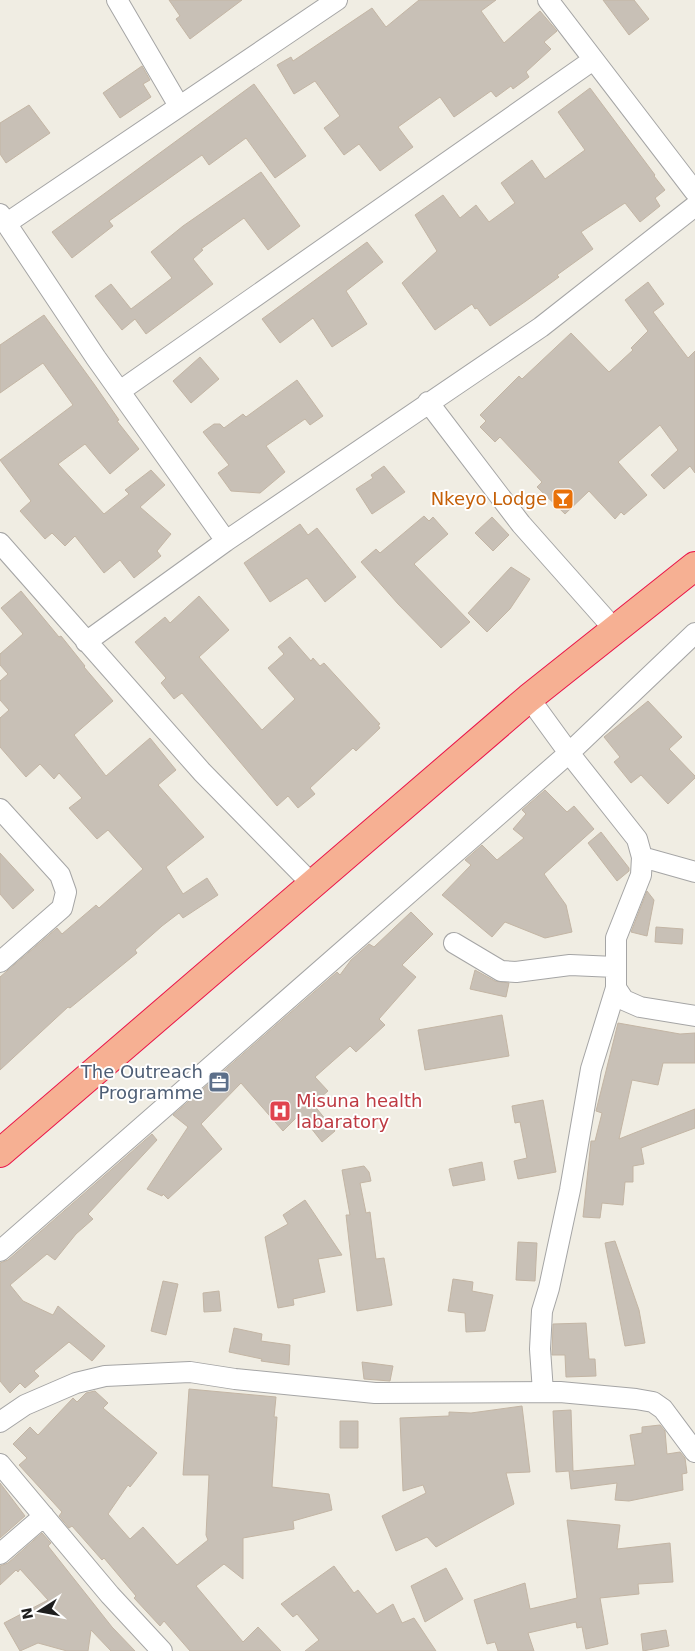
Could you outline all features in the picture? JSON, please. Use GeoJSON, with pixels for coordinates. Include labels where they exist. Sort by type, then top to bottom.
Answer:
{"type":"FeatureCollection","features":[{"type":"Feature","properties":{"kind":"highway"},"geometry":{"type":"LineString","coordinates":[[0,1153],[529,698],[695,566]]}},
{"type":"Feature","properties":{"kind":"street"},"geometry":{"type":"LineString","coordinates":[[117,0],[179,106]]}},
{"type":"Feature","properties":{"kind":"street"},"geometry":{"type":"LineString","coordinates":[[226,541],[120,391],[4,218],[179,106],[338,0]]}},
{"type":"Feature","properties":{"kind":"street"},"geometry":{"type":"LineString","coordinates":[[548,0],[695,192]]}},
{"type":"Feature","properties":{"kind":"street"},"geometry":{"type":"LineString","coordinates":[[120,391],[593,60]]}},
{"type":"Feature","properties":{"kind":"street"},"geometry":{"type":"LineString","coordinates":[[86,642],[226,541],[541,327],[695,206]]}},
{"type":"Feature","properties":{"kind":"street"},"geometry":{"type":"LineString","coordinates":[[428,402],[521,524],[615,630]]}},
{"type":"Feature","properties":{"kind":"street"},"geometry":{"type":"LineString","coordinates":[[4,555],[86,642],[202,772],[312,884]]}},
{"type":"Feature","properties":{"kind":"street"},"geometry":{"type":"LineString","coordinates":[[0,1251],[568,753],[695,633]]}},
{"type":"Feature","properties":{"kind":"street"},"geometry":{"type":"LineString","coordinates":[[529,698],[568,753],[637,839],[642,857],[641,875],[616,938],[616,988],[591,1070],[570,1190],[549,1288],[542,1311],[540,1350],[543,1392]]}},
{"type":"Feature","properties":{"kind":"street"},"geometry":{"type":"LineString","coordinates":[[0,809],[60,875],[66,892],[62,908],[0,962]]}},
{"type":"Feature","properties":{"kind":"street"},"geometry":{"type":"LineString","coordinates":[[642,857],[695,872]]}},
{"type":"Feature","properties":{"kind":"street"},"geometry":{"type":"LineString","coordinates":[[454,943],[502,971],[516,972],[570,965],[615,968]]}},
{"type":"Feature","properties":{"kind":"street"},"geometry":{"type":"LineString","coordinates":[[616,988],[624,1000],[640,1007],[695,1016]]}},
{"type":"Feature","properties":{"kind":"street"},"geometry":{"type":"LineString","coordinates":[[0,1422],[26,1405],[76,1383],[105,1376],[190,1372],[254,1381],[375,1392],[543,1392],[636,1399],[653,1402],[663,1410],[695,1452]]}},
{"type":"Feature","properties":{"kind":"street"},"geometry":{"type":"LineString","coordinates":[[0,1464],[110,1595],[162,1651]]}},
{"type":"Feature","properties":{"kind":"street"},"geometry":{"type":"LineString","coordinates":[[0,1554],[44,1516]]}},
{"type":"Feature","properties":{"kind":"building"},"geometry":{"type":"Polygon","coordinates":[[[169,0],[242,0],[190,39],[176,19],[180,16],[169,0]]]}},
{"type":"Feature","properties":{"kind":"building"},"geometry":{"type":"Polygon","coordinates":[[[419,0],[496,0],[481,11],[504,43],[540,11],[557,31],[544,42],[551,49],[526,72],[529,77],[513,89],[511,86],[496,97],[491,91],[454,117],[440,97],[398,127],[413,147],[380,171],[359,144],[344,155],[324,128],[340,116],[315,81],[294,94],[277,65],[291,57],[293,61],[372,8],[386,27],[419,0]]]}},
{"type":"Feature","properties":{"kind":"building"},"geometry":{"type":"Polygon","coordinates":[[[603,0],[634,0],[649,19],[629,35],[603,0]]]}},
{"type":"Feature","properties":{"kind":"building"},"geometry":{"type":"Polygon","coordinates":[[[142,66],[150,80],[143,84],[151,97],[120,118],[103,93],[142,66]]]}},
{"type":"Feature","properties":{"kind":"building"},"geometry":{"type":"Polygon","coordinates":[[[254,84],[306,156],[275,178],[246,138],[209,165],[202,155],[109,221],[113,226],[72,258],[52,232],[254,84]]]}},
{"type":"Feature","properties":{"kind":"building"},"geometry":{"type":"Polygon","coordinates":[[[590,88],[665,190],[655,198],[660,206],[640,222],[625,203],[581,232],[593,249],[557,275],[559,277],[490,326],[472,304],[435,330],[402,283],[437,251],[415,215],[443,195],[460,218],[476,205],[489,222],[515,203],[501,183],[532,160],[545,179],[585,150],[558,112],[590,88]]]}},
{"type":"Feature","properties":{"kind":"building"},"geometry":{"type":"Polygon","coordinates":[[[29,105],[50,133],[6,163],[0,154],[0,123],[29,105]]]}},
{"type":"Feature","properties":{"kind":"building"},"geometry":{"type":"Polygon","coordinates":[[[261,172],[300,226],[268,250],[244,218],[201,249],[203,250],[193,259],[213,284],[146,334],[135,319],[122,330],[95,296],[111,284],[131,309],[172,278],[151,252],[183,226],[261,172]]]}},
{"type":"Feature","properties":{"kind":"building"},"geometry":{"type":"Polygon","coordinates":[[[367,242],[383,262],[346,291],[367,324],[332,347],[313,318],[280,343],[262,319],[367,242]]]}},
{"type":"Feature","properties":{"kind":"building"},"geometry":{"type":"Polygon","coordinates":[[[648,282],[664,304],[653,312],[688,358],[695,351],[695,473],[690,466],[664,489],[651,475],[678,450],[660,425],[618,462],[647,495],[624,515],[621,512],[615,519],[589,491],[565,514],[537,487],[542,482],[500,437],[495,442],[480,427],[486,421],[480,415],[519,376],[522,379],[571,333],[609,372],[633,350],[631,348],[648,331],[625,300],[648,282]]]}},
{"type":"Feature","properties":{"kind":"building"},"geometry":{"type":"Polygon","coordinates":[[[44,315],[119,420],[117,421],[139,449],[110,474],[85,444],[58,464],[104,514],[129,494],[125,490],[151,470],[165,485],[140,507],[171,534],[157,551],[161,556],[134,578],[120,560],[104,573],[75,536],[65,546],[52,533],[45,539],[20,511],[31,501],[0,460],[73,405],[43,363],[0,393],[0,345],[44,315]]]}},
{"type":"Feature","properties":{"kind":"building"},"geometry":{"type":"Polygon","coordinates":[[[200,357],[219,379],[191,403],[173,381],[200,357]]]}},
{"type":"Feature","properties":{"kind":"building"},"geometry":{"type":"Polygon","coordinates":[[[297,380],[323,416],[310,425],[305,419],[266,446],[285,472],[260,493],[231,491],[218,473],[229,465],[203,432],[214,424],[220,424],[224,428],[243,414],[246,417],[297,380]]]}},
{"type":"Feature","properties":{"kind":"building"},"geometry":{"type":"Polygon","coordinates":[[[384,466],[405,492],[372,514],[356,489],[373,478],[371,475],[384,466]]]}},
{"type":"Feature","properties":{"kind":"building"},"geometry":{"type":"Polygon","coordinates":[[[424,516],[429,521],[433,517],[448,534],[414,564],[470,622],[441,648],[398,604],[361,562],[376,549],[380,553],[424,516]]]}},
{"type":"Feature","properties":{"kind":"building"},"geometry":{"type":"Polygon","coordinates":[[[492,517],[509,535],[493,551],[475,533],[492,517]]]}},
{"type":"Feature","properties":{"kind":"building"},"geometry":{"type":"Polygon","coordinates":[[[300,524],[308,535],[317,528],[356,577],[325,602],[307,578],[270,602],[244,563],[300,524]]]}},
{"type":"Feature","properties":{"kind":"building"},"geometry":{"type":"Polygon","coordinates":[[[511,567],[530,579],[510,609],[487,632],[468,613],[511,567]]]}},
{"type":"Feature","properties":{"kind":"building"},"geometry":{"type":"Polygon","coordinates":[[[21,591],[59,637],[61,636],[113,701],[74,735],[106,776],[150,738],[176,770],[158,785],[204,837],[166,867],[183,894],[207,878],[218,895],[183,918],[179,913],[162,926],[135,950],[137,953],[70,1008],[68,1007],[0,1070],[0,977],[57,928],[62,934],[96,905],[99,908],[143,869],[108,830],[97,839],[69,808],[82,798],[59,773],[54,779],[40,764],[26,777],[0,747],[0,718],[9,710],[0,700],[0,681],[8,674],[0,665],[0,654],[23,634],[1,608],[21,591]]]}},
{"type":"Feature","properties":{"kind":"building"},"geometry":{"type":"Polygon","coordinates":[[[199,596],[229,630],[199,657],[262,730],[295,699],[268,668],[284,654],[278,647],[290,637],[311,661],[313,658],[320,666],[324,663],[380,724],[378,725],[380,728],[356,751],[353,748],[310,788],[315,794],[298,808],[288,796],[277,806],[182,693],[174,699],[161,683],[166,678],[135,642],[165,617],[170,623],[199,596]]]}},
{"type":"Feature","properties":{"kind":"building"},"geometry":{"type":"Polygon","coordinates":[[[648,701],[682,737],[669,749],[695,776],[668,804],[641,775],[631,783],[614,762],[620,757],[604,737],[648,701]]]}},
{"type":"Feature","properties":{"kind":"building"},"geometry":{"type":"Polygon","coordinates":[[[545,790],[567,812],[574,806],[594,829],[544,874],[566,905],[572,932],[545,938],[505,922],[492,937],[442,895],[471,865],[465,860],[482,845],[497,860],[524,838],[513,829],[526,814],[522,810],[545,790]]]}},
{"type":"Feature","properties":{"kind":"building"},"geometry":{"type":"Polygon","coordinates":[[[601,832],[629,868],[629,871],[617,881],[588,843],[601,832]]]}},
{"type":"Feature","properties":{"kind":"building"},"geometry":{"type":"Polygon","coordinates":[[[0,853],[34,890],[13,909],[0,894],[0,853]]]}},
{"type":"Feature","properties":{"kind":"building"},"geometry":{"type":"Polygon","coordinates":[[[647,891],[654,900],[647,936],[631,932],[647,891]]]}},
{"type":"Feature","properties":{"kind":"building"},"geometry":{"type":"Polygon","coordinates":[[[411,912],[433,934],[402,965],[416,977],[379,1019],[385,1025],[356,1052],[350,1046],[315,1077],[328,1091],[313,1104],[335,1131],[322,1142],[300,1114],[283,1131],[241,1083],[201,1124],[222,1149],[168,1199],[163,1194],[162,1196],[147,1189],[188,1127],[173,1115],[337,972],[340,975],[351,960],[369,944],[374,947],[411,912]]]}},
{"type":"Feature","properties":{"kind":"building"},"geometry":{"type":"Polygon","coordinates":[[[656,927],[683,929],[682,944],[655,942],[656,927]]]}},
{"type":"Feature","properties":{"kind":"building"},"geometry":{"type":"Polygon","coordinates":[[[475,970],[495,981],[509,983],[506,997],[470,989],[475,970]]]}},
{"type":"Feature","properties":{"kind":"building"},"geometry":{"type":"Polygon","coordinates":[[[502,1015],[509,1056],[425,1070],[418,1030],[502,1015]]]}},
{"type":"Feature","properties":{"kind":"building"},"geometry":{"type":"Polygon","coordinates":[[[618,1023],[680,1034],[695,1033],[695,1063],[663,1063],[658,1085],[632,1080],[619,1139],[695,1109],[695,1128],[641,1148],[644,1164],[633,1166],[633,1182],[625,1182],[623,1205],[602,1203],[600,1218],[583,1217],[591,1141],[595,1141],[602,1113],[596,1111],[618,1023]]]}},
{"type":"Feature","properties":{"kind":"building"},"geometry":{"type":"Polygon","coordinates":[[[543,1100],[556,1172],[518,1179],[514,1161],[527,1158],[520,1122],[515,1123],[512,1106],[543,1100]]]}},
{"type":"Feature","properties":{"kind":"building"},"geometry":{"type":"Polygon","coordinates":[[[152,1134],[157,1140],[88,1214],[93,1219],[76,1234],[55,1260],[47,1254],[10,1285],[23,1301],[53,1315],[58,1306],[105,1346],[92,1361],[69,1342],[34,1371],[39,1376],[25,1388],[20,1383],[10,1393],[0,1381],[0,1263],[8,1260],[152,1134]]]}},
{"type":"Feature","properties":{"kind":"building"},"geometry":{"type":"Polygon","coordinates":[[[482,1162],[485,1180],[453,1186],[449,1169],[482,1162]]]}},
{"type":"Feature","properties":{"kind":"building"},"geometry":{"type":"Polygon","coordinates":[[[364,1166],[369,1172],[371,1181],[360,1183],[366,1213],[370,1212],[376,1259],[384,1258],[392,1305],[357,1311],[346,1215],[350,1215],[342,1170],[364,1166]]]}},
{"type":"Feature","properties":{"kind":"building"},"geometry":{"type":"Polygon","coordinates":[[[305,1200],[342,1255],[318,1259],[325,1292],[293,1299],[294,1305],[278,1308],[265,1237],[288,1224],[283,1215],[305,1200]]]}},
{"type":"Feature","properties":{"kind":"building"},"geometry":{"type":"Polygon","coordinates":[[[615,1241],[639,1310],[645,1343],[625,1346],[605,1243],[615,1241]]]}},
{"type":"Feature","properties":{"kind":"building"},"geometry":{"type":"Polygon","coordinates":[[[518,1242],[537,1243],[535,1281],[516,1280],[518,1242]]]}},
{"type":"Feature","properties":{"kind":"building"},"geometry":{"type":"Polygon","coordinates":[[[453,1279],[473,1282],[472,1291],[493,1295],[485,1331],[466,1332],[465,1313],[448,1311],[453,1279]]]}},
{"type":"Feature","properties":{"kind":"building"},"geometry":{"type":"Polygon","coordinates":[[[163,1281],[178,1284],[166,1335],[151,1331],[163,1281]]]}},
{"type":"Feature","properties":{"kind":"building"},"geometry":{"type":"Polygon","coordinates":[[[219,1291],[221,1311],[204,1312],[203,1293],[219,1291]]]}},
{"type":"Feature","properties":{"kind":"building"},"geometry":{"type":"Polygon","coordinates":[[[586,1323],[589,1359],[595,1359],[596,1376],[566,1377],[565,1355],[552,1355],[553,1324],[586,1323]]]}},
{"type":"Feature","properties":{"kind":"building"},"geometry":{"type":"Polygon","coordinates":[[[234,1328],[262,1334],[261,1341],[290,1345],[289,1365],[261,1361],[262,1359],[229,1352],[234,1328]]]}},
{"type":"Feature","properties":{"kind":"building"},"geometry":{"type":"Polygon","coordinates":[[[362,1362],[393,1366],[390,1381],[364,1379],[362,1362]]]}},
{"type":"Feature","properties":{"kind":"building"},"geometry":{"type":"Polygon","coordinates":[[[189,1389],[276,1397],[274,1417],[277,1417],[272,1487],[329,1494],[332,1510],[293,1521],[294,1529],[243,1538],[243,1579],[224,1564],[196,1586],[243,1642],[258,1627],[281,1651],[190,1651],[164,1621],[160,1626],[134,1598],[136,1596],[104,1558],[102,1560],[72,1526],[69,1528],[59,1516],[62,1512],[19,1465],[27,1458],[13,1444],[30,1427],[38,1435],[73,1398],[77,1402],[86,1393],[95,1391],[108,1403],[103,1408],[157,1453],[130,1487],[128,1485],[108,1514],[130,1539],[143,1527],[177,1565],[208,1540],[206,1535],[209,1475],[183,1475],[189,1389]]]}},
{"type":"Feature","properties":{"kind":"building"},"geometry":{"type":"Polygon","coordinates":[[[522,1406],[530,1472],[506,1473],[514,1504],[436,1547],[427,1537],[396,1551],[382,1516],[426,1493],[423,1485],[403,1491],[400,1418],[449,1416],[449,1412],[471,1413],[522,1406]]]}},
{"type":"Feature","properties":{"kind":"building"},"geometry":{"type":"Polygon","coordinates":[[[571,1410],[573,1471],[635,1465],[630,1435],[642,1433],[642,1427],[660,1425],[665,1431],[667,1454],[680,1452],[685,1458],[687,1473],[682,1474],[683,1490],[629,1501],[615,1500],[617,1483],[571,1489],[569,1471],[556,1472],[553,1411],[571,1410]]]}},
{"type":"Feature","properties":{"kind":"building"},"geometry":{"type":"Polygon","coordinates":[[[340,1421],[358,1421],[358,1448],[340,1448],[340,1421]]]}},
{"type":"Feature","properties":{"kind":"building"},"geometry":{"type":"Polygon","coordinates":[[[0,1483],[25,1516],[0,1538],[0,1483]]]}},
{"type":"Feature","properties":{"kind":"building"},"geometry":{"type":"Polygon","coordinates":[[[567,1520],[620,1525],[617,1549],[670,1543],[673,1582],[638,1584],[639,1594],[600,1598],[608,1644],[586,1649],[582,1627],[577,1628],[576,1622],[528,1633],[534,1651],[498,1651],[495,1642],[487,1644],[474,1600],[525,1583],[530,1609],[577,1598],[567,1520]]]}},
{"type":"Feature","properties":{"kind":"building"},"geometry":{"type":"Polygon","coordinates":[[[42,1533],[51,1543],[48,1546],[112,1627],[135,1651],[111,1651],[91,1630],[88,1651],[67,1651],[38,1643],[20,1651],[4,1623],[48,1600],[20,1569],[18,1572],[16,1570],[0,1585],[0,1566],[8,1563],[42,1533]]]}},
{"type":"Feature","properties":{"kind":"building"},"geometry":{"type":"Polygon","coordinates":[[[334,1566],[354,1593],[358,1590],[377,1614],[393,1604],[402,1623],[414,1618],[436,1651],[305,1651],[319,1640],[297,1614],[293,1617],[281,1604],[334,1566]]]}},
{"type":"Feature","properties":{"kind":"building"},"geometry":{"type":"Polygon","coordinates":[[[446,1568],[463,1599],[425,1622],[411,1586],[446,1568]]]}},
{"type":"Feature","properties":{"kind":"building"},"geometry":{"type":"Polygon","coordinates":[[[666,1630],[669,1646],[643,1651],[641,1634],[666,1630]]]}},
{"type":"Feature","properties":{"kind":"place","name":"Nkeyo Lodge"},"geometry":{"type":"Point","coordinates":[563,499]}},
{"type":"Feature","properties":{"kind":"place","name":"The Outreach Programme"},"geometry":{"type":"Point","coordinates":[219,1082]}},
{"type":"Feature","properties":{"kind":"place","name":"Misuna health labaratory"},"geometry":{"type":"Point","coordinates":[280,1111]}}]}
